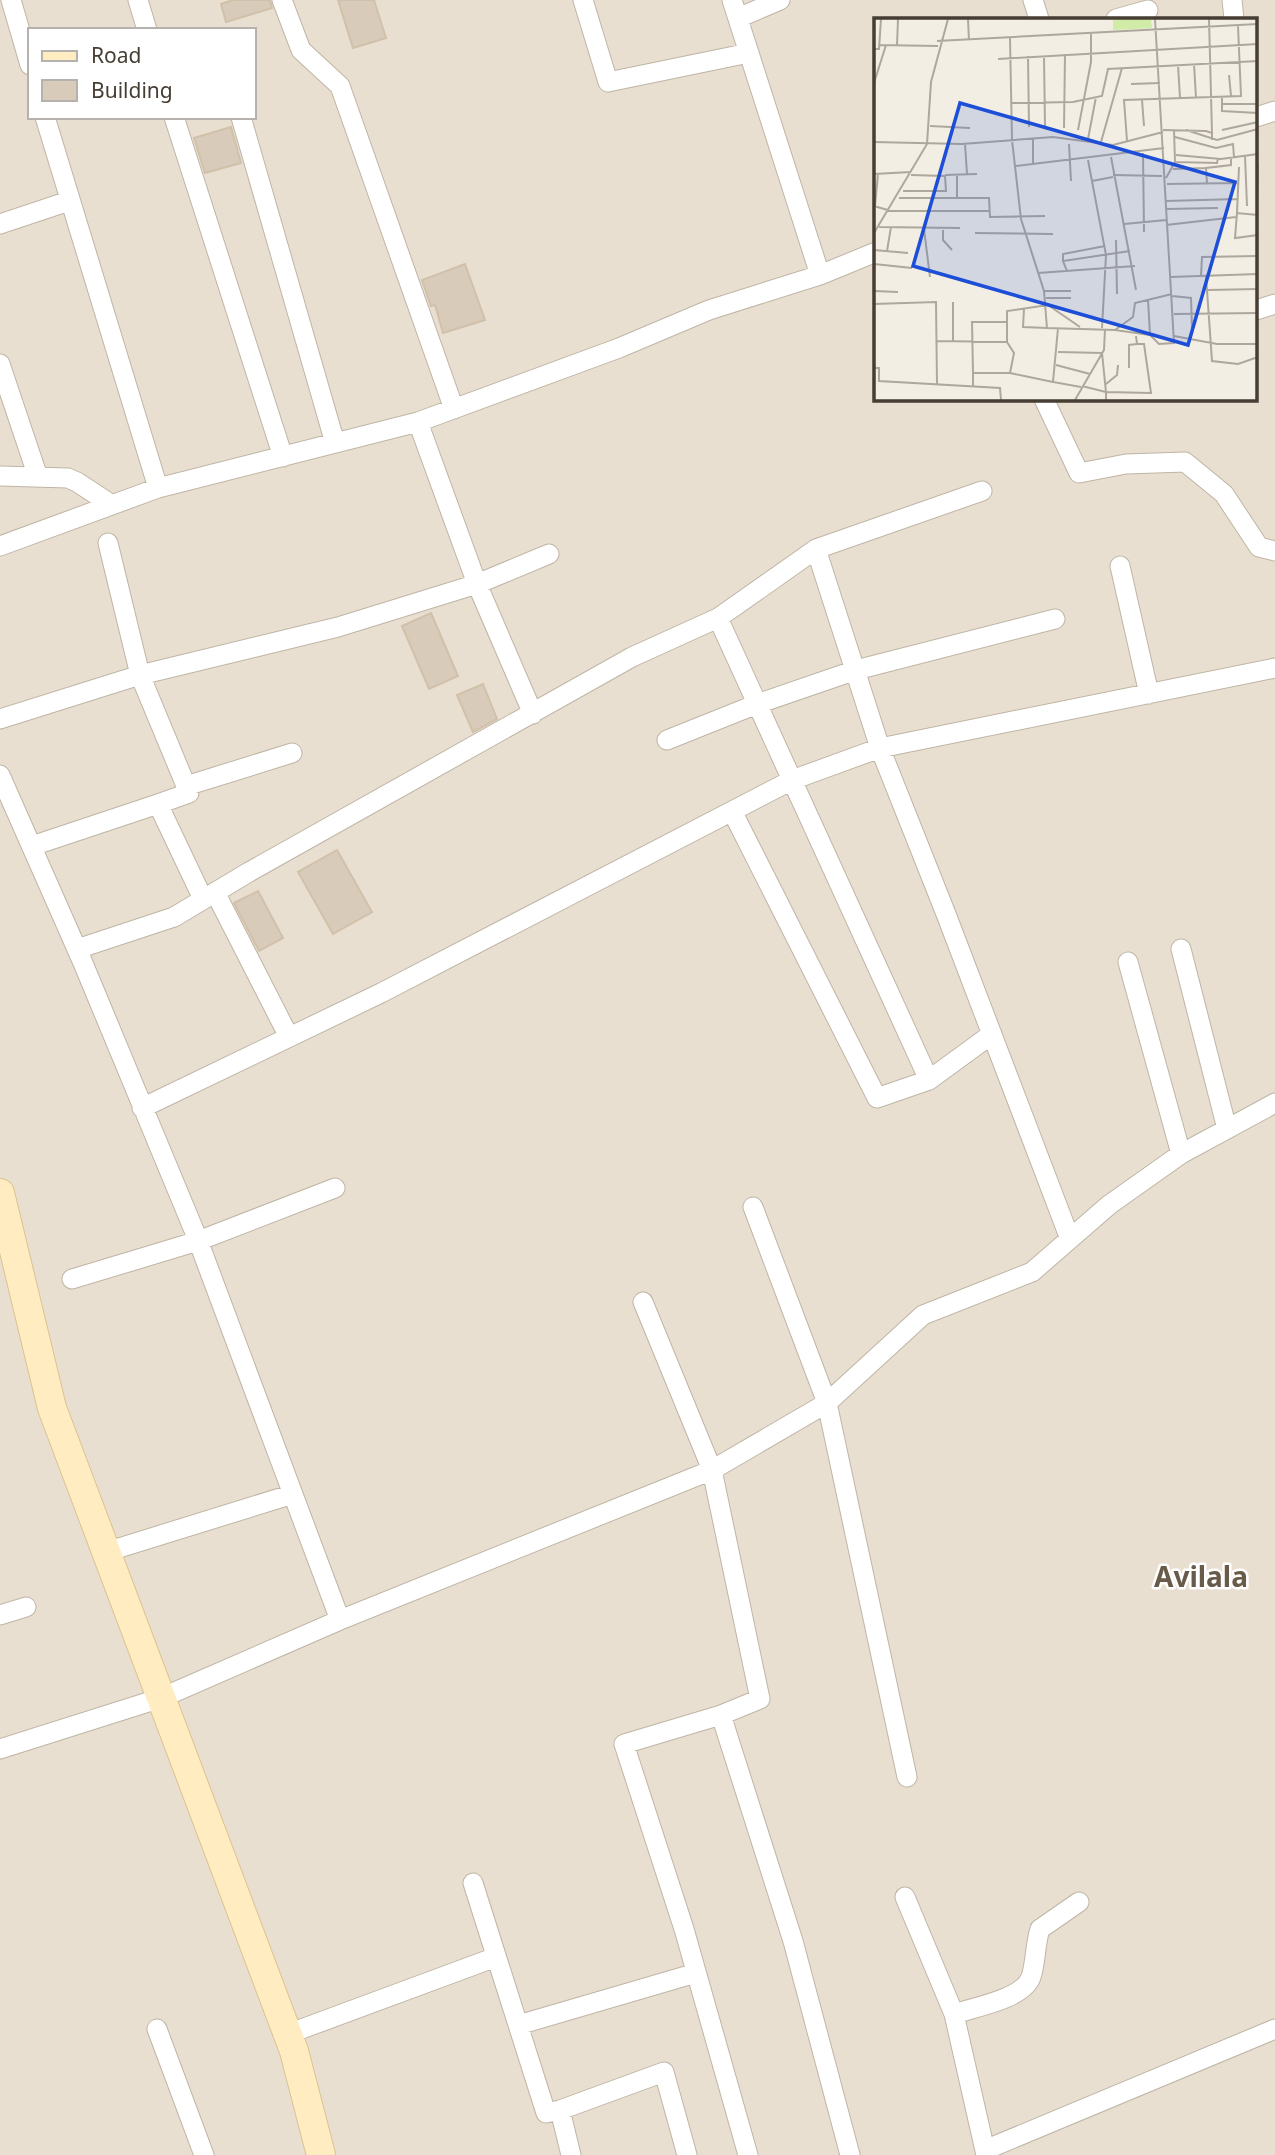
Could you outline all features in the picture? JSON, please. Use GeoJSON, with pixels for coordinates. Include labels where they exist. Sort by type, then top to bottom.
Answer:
{"type":"FeatureCollection","features":[{"type":"Feature","properties":{"kind":"street"},"geometry":{"type":"LineString","coordinates":[[11,0],[28,58]]}},
{"type":"Feature","properties":{"kind":"street"},"geometry":{"type":"LineString","coordinates":[[138,0],[146,28]]}},
{"type":"Feature","properties":{"kind":"street"},"geometry":{"type":"LineString","coordinates":[[282,0],[301,50],[340,86],[454,409]]}},
{"type":"Feature","properties":{"kind":"street"},"geometry":{"type":"LineString","coordinates":[[583,0],[608,82],[749,53]]}},
{"type":"Feature","properties":{"kind":"street"},"geometry":{"type":"LineString","coordinates":[[779,0],[735,9],[820,275]]}},
{"type":"Feature","properties":{"kind":"street"},"geometry":{"type":"LineString","coordinates":[[1033,0],[1039,18]]}},
{"type":"Feature","properties":{"kind":"street"},"geometry":{"type":"LineString","coordinates":[[1232,0],[1234,18]]}},
{"type":"Feature","properties":{"kind":"street"},"geometry":{"type":"LineString","coordinates":[[1119,18],[1148,10]]}},
{"type":"Feature","properties":{"kind":"street"},"geometry":{"type":"LineString","coordinates":[[1258,116],[1275,111]]}},
{"type":"Feature","properties":{"kind":"street"},"geometry":{"type":"LineString","coordinates":[[46,119],[158,488]]}},
{"type":"Feature","properties":{"kind":"street"},"geometry":{"type":"LineString","coordinates":[[175,119],[283,457]]}},
{"type":"Feature","properties":{"kind":"street"},"geometry":{"type":"LineString","coordinates":[[241,119],[335,443]]}},
{"type":"Feature","properties":{"kind":"street"},"geometry":{"type":"LineString","coordinates":[[0,224],[69,201]]}},
{"type":"Feature","properties":{"kind":"street"},"geometry":{"type":"LineString","coordinates":[[0,546],[158,488],[418,422],[619,348],[709,310],[820,275],[874,253]]}},
{"type":"Feature","properties":{"kind":"street"},"geometry":{"type":"LineString","coordinates":[[1258,309],[1275,304]]}},
{"type":"Feature","properties":{"kind":"street"},"geometry":{"type":"LineString","coordinates":[[0,364],[38,477]]}},
{"type":"Feature","properties":{"kind":"street"},"geometry":{"type":"LineString","coordinates":[[1045,401],[1079,473],[1126,464],[1185,463],[1224,494],[1259,547],[1275,551]]}},
{"type":"Feature","properties":{"kind":"street"},"geometry":{"type":"LineString","coordinates":[[418,422],[477,584],[533,714]]}},
{"type":"Feature","properties":{"kind":"street"},"geometry":{"type":"LineString","coordinates":[[0,476],[68,478],[112,505]]}},
{"type":"Feature","properties":{"kind":"street"},"geometry":{"type":"LineString","coordinates":[[78,949],[174,917],[632,657],[718,618],[816,549],[982,491]]}},
{"type":"Feature","properties":{"kind":"street"},"geometry":{"type":"LineString","coordinates":[[32,846],[189,793],[141,675],[108,543]]}},
{"type":"Feature","properties":{"kind":"street"},"geometry":{"type":"LineString","coordinates":[[816,549],[880,748],[1070,1239]]}},
{"type":"Feature","properties":{"kind":"street"},"geometry":{"type":"LineString","coordinates":[[0,719],[141,675],[338,627],[477,584],[549,555]]}},
{"type":"Feature","properties":{"kind":"street"},"geometry":{"type":"LineString","coordinates":[[1120,566],[1149,694]]}},
{"type":"Feature","properties":{"kind":"street"},"geometry":{"type":"LineString","coordinates":[[718,618],[929,1080]]}},
{"type":"Feature","properties":{"kind":"street"},"geometry":{"type":"LineString","coordinates":[[667,740],[757,704],[856,670],[1055,619]]}},
{"type":"Feature","properties":{"kind":"street"},"geometry":{"type":"LineString","coordinates":[[142,1108],[381,993],[792,780],[880,748],[1275,668]]}},
{"type":"Feature","properties":{"kind":"street"},"geometry":{"type":"LineString","coordinates":[[186,786],[292,753]]}},
{"type":"Feature","properties":{"kind":"street"},"geometry":{"type":"LineString","coordinates":[[0,775],[78,949],[198,1241],[340,1620]]}},
{"type":"Feature","properties":{"kind":"street"},"geometry":{"type":"LineString","coordinates":[[158,804],[289,1037]]}},
{"type":"Feature","properties":{"kind":"street"},"geometry":{"type":"LineString","coordinates":[[732,811],[877,1098],[929,1080],[992,1034]]}},
{"type":"Feature","properties":{"kind":"street"},"geometry":{"type":"LineString","coordinates":[[1181,948],[1227,1129]]}},
{"type":"Feature","properties":{"kind":"street"},"geometry":{"type":"LineString","coordinates":[[1129,962],[1181,1154]]}},
{"type":"Feature","properties":{"kind":"street"},"geometry":{"type":"LineString","coordinates":[[0,1749],[162,1698],[340,1620],[712,1471],[827,1403],[923,1315],[1032,1272],[1109,1205],[1181,1154],[1275,1103]]}},
{"type":"Feature","properties":{"kind":"street"},"geometry":{"type":"LineString","coordinates":[[72,1279],[198,1241],[335,1188]]}},
{"type":"Feature","properties":{"kind":"street"},"geometry":{"type":"LineString","coordinates":[[0,1193],[52,1409],[288,2034],[321,2155]]}},
{"type":"Feature","properties":{"kind":"street"},"geometry":{"type":"LineString","coordinates":[[753,1207],[827,1403],[907,1777]]}},
{"type":"Feature","properties":{"kind":"street"},"geometry":{"type":"LineString","coordinates":[[643,1302],[712,1471],[761,1699],[721,1715],[624,1744],[696,1973],[747,2155]]}},
{"type":"Feature","properties":{"kind":"street"},"geometry":{"type":"LineString","coordinates":[[106,1552],[293,1494]]}},
{"type":"Feature","properties":{"kind":"street"},"geometry":{"type":"LineString","coordinates":[[0,1615],[26,1607]]}},
{"type":"Feature","properties":{"kind":"street"},"geometry":{"type":"LineString","coordinates":[[721,1715],[793,1941],[850,2155]]}},
{"type":"Feature","properties":{"kind":"street"},"geometry":{"type":"LineString","coordinates":[[473,1883],[546,2113],[664,2072],[687,2155]]}},
{"type":"Feature","properties":{"kind":"street"},"geometry":{"type":"LineString","coordinates":[[905,1896],[954,2014],[986,2152],[1275,2029]]}},
{"type":"Feature","properties":{"kind":"street"},"geometry":{"type":"LineString","coordinates":[[954,2014],[1012,1996],[1023,1989],[1031,1977],[1040,1929],[1079,1902]]}},
{"type":"Feature","properties":{"kind":"street"},"geometry":{"type":"LineString","coordinates":[[288,2034],[496,1957]]}},
{"type":"Feature","properties":{"kind":"street"},"geometry":{"type":"LineString","coordinates":[[518,2025],[696,1973]]}},
{"type":"Feature","properties":{"kind":"street"},"geometry":{"type":"LineString","coordinates":[[157,2029],[204,2155]]}},
{"type":"Feature","properties":{"kind":"street"},"geometry":{"type":"LineString","coordinates":[[560,2110],[571,2155]]}},
{"type":"Feature","properties":{"kind":"shaded area"},"geometry":{"type":"Polygon","coordinates":[[[0,0],[1275,0],[1275,2155],[0,2155],[0,0]]]}},
{"type":"Feature","properties":{"kind":"building"},"geometry":{"type":"Polygon","coordinates":[[[233,0],[270,0],[272,8],[226,22],[221,4],[233,0]]]}},
{"type":"Feature","properties":{"kind":"building"},"geometry":{"type":"Polygon","coordinates":[[[338,0],[374,0],[386,38],[353,48],[338,0]]]}},
{"type":"Feature","properties":{"kind":"building"},"geometry":{"type":"Polygon","coordinates":[[[231,127],[241,163],[205,173],[194,138],[231,127]]]}},
{"type":"Feature","properties":{"kind":"building"},"geometry":{"type":"Polygon","coordinates":[[[465,264],[485,320],[443,333],[435,305],[431,306],[422,280],[465,264]]]}},
{"type":"Feature","properties":{"kind":"building"},"geometry":{"type":"Polygon","coordinates":[[[431,613],[458,676],[429,689],[402,626],[431,613]]]}},
{"type":"Feature","properties":{"kind":"building"},"geometry":{"type":"Polygon","coordinates":[[[483,684],[497,719],[473,732],[457,695],[483,684]]]}},
{"type":"Feature","properties":{"kind":"building"},"geometry":{"type":"Polygon","coordinates":[[[337,850],[372,912],[333,934],[298,872],[337,850]]]}},
{"type":"Feature","properties":{"kind":"building"},"geometry":{"type":"Polygon","coordinates":[[[258,891],[283,938],[259,951],[234,903],[258,891]]]}},
{"type":"Feature","properties":{"kind":"district","name":"Avilala"},"geometry":{"type":"Point","coordinates":[1201,1576]}}]}
